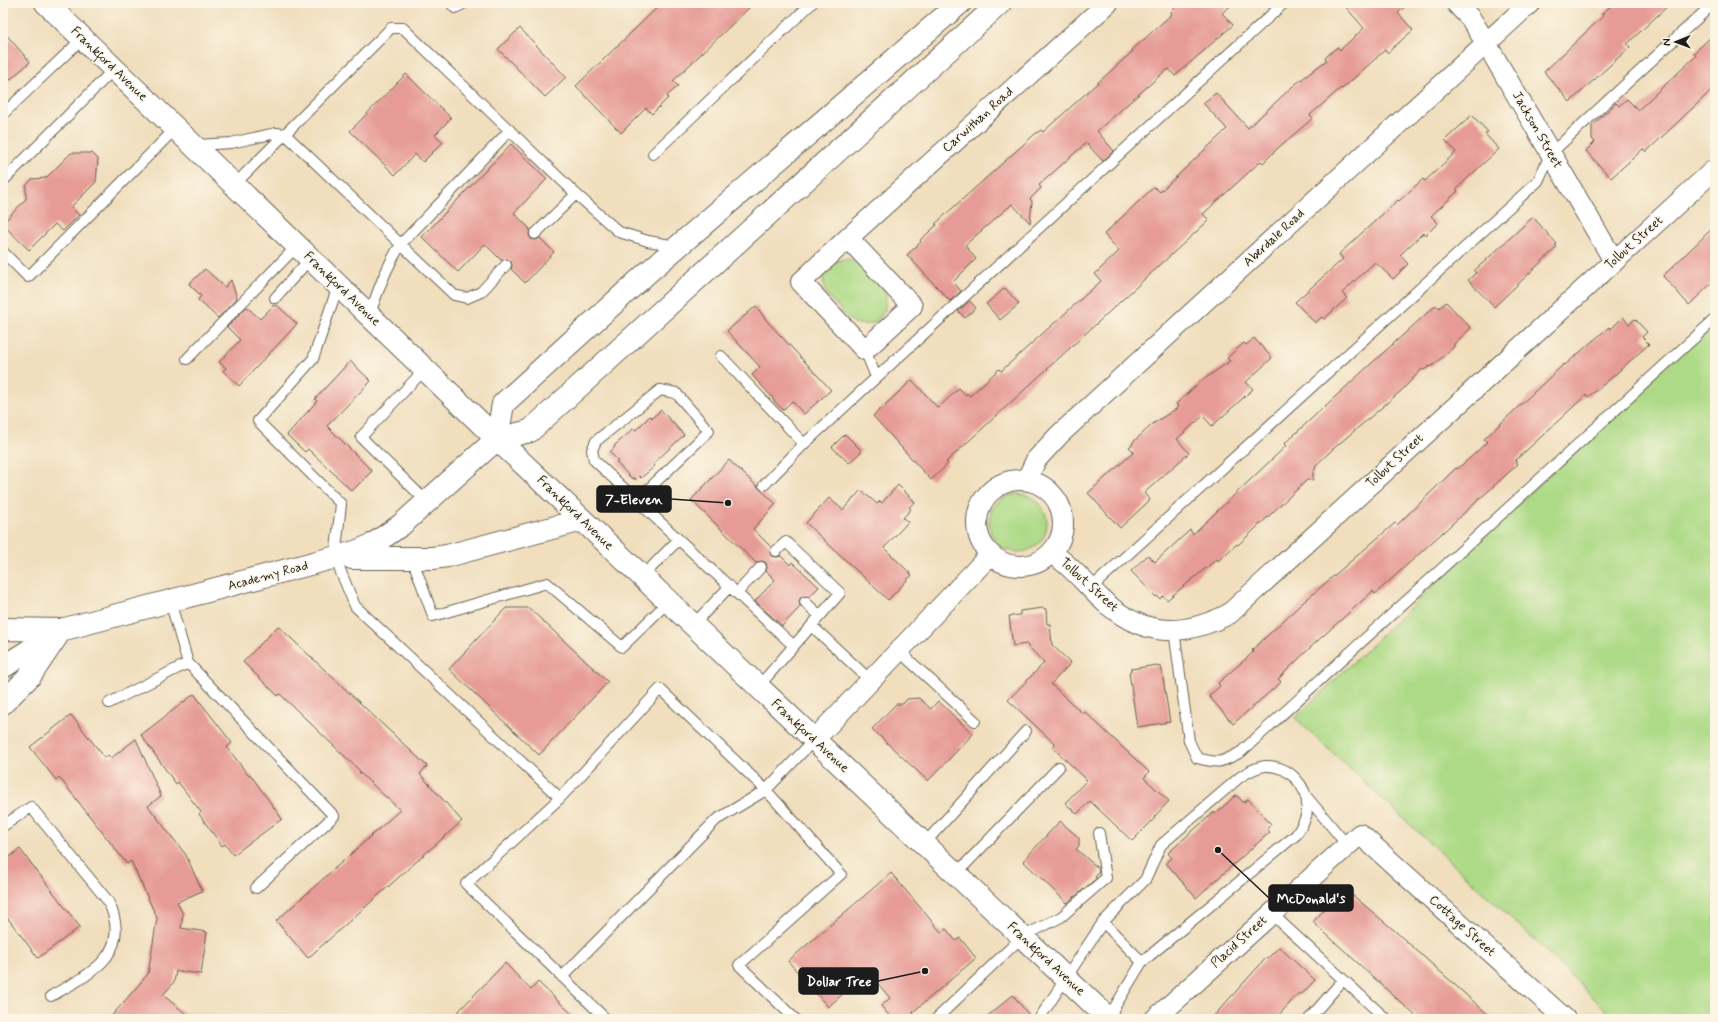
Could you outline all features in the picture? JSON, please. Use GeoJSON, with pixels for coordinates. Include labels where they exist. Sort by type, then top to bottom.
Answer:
{"type":"FeatureCollection","features":[{"type":"Feature","properties":{"kind":"main road","name":"Frankford Avenue"},"geometry":{"type":"LineString","coordinates":[[46,3],[497,439],[1067,979],[1105,1017]]}},
{"type":"Feature","properties":{"kind":"main road"},"geometry":{"type":"LineString","coordinates":[[960,3],[678,247],[503,404],[497,439],[530,431],[1000,3]]}},
{"type":"Feature","properties":{"kind":"main road","name":"Academy Road"},"geometry":{"type":"LineString","coordinates":[[3,629],[61,630],[334,558],[372,545],[402,525],[497,439]]}},
{"type":"Feature","properties":{"kind":"main road"},"geometry":{"type":"LineString","coordinates":[[334,558],[412,558],[447,556],[582,520]]}},
{"type":"Feature","properties":{"kind":"main road"},"geometry":{"type":"LineString","coordinates":[[3,667],[61,630]]}},
{"type":"Feature","properties":{"kind":"main road"},"geometry":{"type":"LineString","coordinates":[[3,703],[30,676],[61,630]]}},
{"type":"Feature","properties":{"kind":"street","name":"Carwithan Road"},"geometry":{"type":"LineString","coordinates":[[865,350],[801,282],[1108,3]]}},
{"type":"Feature","properties":{"kind":"street","name":"Jackson Street"},"geometry":{"type":"LineString","coordinates":[[1456,3],[1471,20],[1486,43],[1614,261]]}},
{"type":"Feature","properties":{"kind":"street","name":"Aberdale Road"},"geometry":{"type":"LineString","coordinates":[[1027,479],[1036,460],[1059,435],[1530,3]]}},
{"type":"Feature","properties":{"kind":"street","name":"Tolbut Street"},"geometry":{"type":"LineString","coordinates":[[1052,553],[1067,563],[1118,614],[1145,627],[1174,630],[1198,628],[1229,614],[1715,169]]}},
{"type":"Feature","properties":{"kind":"street"},"geometry":{"type":"LineString","coordinates":[[848,238],[912,306],[865,350]]}},
{"type":"Feature","properties":{"kind":"street"},"geometry":{"type":"LineString","coordinates":[[814,740],[990,555],[981,542],[977,527],[978,511],[985,497],[996,486],[1011,480],[1027,479]]}},
{"type":"Feature","properties":{"kind":"street","name":"Tolbut Street"},"geometry":{"type":"LineString","coordinates":[[990,555],[1004,564],[1022,567],[1038,563],[1052,553],[1063,532],[1062,508],[1048,489],[1027,479]]}},
{"type":"Feature","properties":{"kind":"street","name":"Placid Street"},"geometry":{"type":"LineString","coordinates":[[1155,1019],[1353,839]]}},
{"type":"Feature","properties":{"kind":"street","name":"Cottage Street"},"geometry":{"type":"LineString","coordinates":[[1353,839],[1565,1019]]}},
{"type":"Feature","properties":{"kind":"lane"},"geometry":{"type":"LineString","coordinates":[[451,3],[455,8],[465,3]]}},
{"type":"Feature","properties":{"kind":"lane"},"geometry":{"type":"LineString","coordinates":[[653,154],[812,3]]}},
{"type":"Feature","properties":{"kind":"lane"},"geometry":{"type":"LineString","coordinates":[[764,485],[804,444],[876,377],[1284,3]]}},
{"type":"Feature","properties":{"kind":"lane"},"geometry":{"type":"LineString","coordinates":[[1091,588],[1538,181],[1550,153],[1714,3]]}},
{"type":"Feature","properties":{"kind":"lane"},"geometry":{"type":"LineString","coordinates":[[234,185],[391,28],[403,28],[576,194],[619,232],[648,241],[678,247]]}},
{"type":"Feature","properties":{"kind":"lane"},"geometry":{"type":"LineString","coordinates":[[3,114],[83,38]]}},
{"type":"Feature","properties":{"kind":"lane"},"geometry":{"type":"LineString","coordinates":[[3,181],[114,69]]}},
{"type":"Feature","properties":{"kind":"lane"},"geometry":{"type":"LineString","coordinates":[[3,252],[28,277],[176,129]]}},
{"type":"Feature","properties":{"kind":"lane"},"geometry":{"type":"LineString","coordinates":[[369,316],[379,286],[389,263],[400,244],[510,130]]}},
{"type":"Feature","properties":{"kind":"lane"},"geometry":{"type":"LineString","coordinates":[[193,146],[231,143],[276,132],[285,134],[454,295],[467,298],[481,292],[506,265]]}},
{"type":"Feature","properties":{"kind":"lane"},"geometry":{"type":"LineString","coordinates":[[535,234],[576,194]]}},
{"type":"Feature","properties":{"kind":"lane"},"geometry":{"type":"LineString","coordinates":[[275,298],[304,252]]}},
{"type":"Feature","properties":{"kind":"lane"},"geometry":{"type":"LineString","coordinates":[[187,358],[304,252]]}},
{"type":"Feature","properties":{"kind":"lane"},"geometry":{"type":"LineString","coordinates":[[338,286],[314,359],[258,421],[341,504],[334,558],[355,606],[560,798]]}},
{"type":"Feature","properties":{"kind":"lane"},"geometry":{"type":"LineString","coordinates":[[1174,630],[1189,741],[1197,758],[1211,762],[1223,762],[1247,747],[1715,320]]}},
{"type":"Feature","properties":{"kind":"lane"},"geometry":{"type":"LineString","coordinates":[[865,350],[876,377]]}},
{"type":"Feature","properties":{"kind":"lane"},"geometry":{"type":"LineString","coordinates":[[721,356],[804,444]]}},
{"type":"Feature","properties":{"kind":"lane"},"geometry":{"type":"LineString","coordinates":[[425,369],[361,438],[427,502]]}},
{"type":"Feature","properties":{"kind":"lane"},"geometry":{"type":"LineString","coordinates":[[636,501],[709,431],[676,393],[660,390],[596,441],[592,450],[594,460],[636,501],[794,646]]}},
{"type":"Feature","properties":{"kind":"lane"},"geometry":{"type":"LineString","coordinates":[[642,577],[678,540]]}},
{"type":"Feature","properties":{"kind":"lane"},"geometry":{"type":"LineString","coordinates":[[758,687],[840,593],[786,542],[776,551]]}},
{"type":"Feature","properties":{"kind":"lane"},"geometry":{"type":"LineString","coordinates":[[412,558],[433,616],[547,583],[622,647],[668,602]]}},
{"type":"Feature","properties":{"kind":"lane"},"geometry":{"type":"LineString","coordinates":[[693,625],[761,567]]}},
{"type":"Feature","properties":{"kind":"lane"},"geometry":{"type":"LineString","coordinates":[[170,601],[188,663],[334,816],[256,888]]}},
{"type":"Feature","properties":{"kind":"lane"},"geometry":{"type":"LineString","coordinates":[[805,602],[820,616]]}},
{"type":"Feature","properties":{"kind":"lane"},"geometry":{"type":"LineString","coordinates":[[812,626],[871,681]]}},
{"type":"Feature","properties":{"kind":"lane"},"geometry":{"type":"LineString","coordinates":[[899,651],[975,721]]}},
{"type":"Feature","properties":{"kind":"lane"},"geometry":{"type":"LineString","coordinates":[[109,703],[188,663]]}},
{"type":"Feature","properties":{"kind":"lane"},"geometry":{"type":"LineString","coordinates":[[606,1019],[466,884],[560,798],[660,689],[766,790],[841,874],[739,965],[795,1019]]}},
{"type":"Feature","properties":{"kind":"lane"},"geometry":{"type":"LineString","coordinates":[[924,844],[1026,731]]}},
{"type":"Feature","properties":{"kind":"lane"},"geometry":{"type":"LineString","coordinates":[[562,977],[716,820],[766,790],[814,740]]}},
{"type":"Feature","properties":{"kind":"lane"},"geometry":{"type":"LineString","coordinates":[[1039,1019],[1104,922],[1145,880],[1161,845],[1240,777],[1252,769],[1265,766],[1279,768],[1291,774],[1300,784],[1306,796],[1353,839]]}},
{"type":"Feature","properties":{"kind":"lane"},"geometry":{"type":"LineString","coordinates":[[956,874],[1059,767]]}},
{"type":"Feature","properties":{"kind":"lane"},"geometry":{"type":"LineString","coordinates":[[1105,1017],[1142,962],[1296,835],[1304,823],[1307,810],[1306,796]]}},
{"type":"Feature","properties":{"kind":"lane"},"geometry":{"type":"LineString","coordinates":[[3,826],[31,807],[108,902],[115,915],[117,933],[112,949],[102,963],[86,977],[51,996]]}},
{"type":"Feature","properties":{"kind":"lane"},"geometry":{"type":"LineString","coordinates":[[936,1019],[1022,937],[1061,917],[1106,878],[1099,833]]}},
{"type":"Feature","properties":{"kind":"lane"},"geometry":{"type":"LineString","coordinates":[[1271,913],[1386,1019]]}},
{"type":"Feature","properties":{"kind":"lane"},"geometry":{"type":"LineString","coordinates":[[1104,922],[1142,962]]}},
{"type":"Feature","properties":{"kind":"lane"},"geometry":{"type":"LineString","coordinates":[[1309,1019],[1343,980]]}},
{"type":"Feature","properties":{"kind":"green space"},"geometry":{"type":"Polygon","coordinates":[[[844,259],[859,263],[884,290],[886,296],[885,310],[877,321],[870,324],[857,324],[851,321],[826,294],[823,279],[825,271],[837,261],[844,259]]]}},
{"type":"Feature","properties":{"kind":"green space"},"geometry":{"type":"Polygon","coordinates":[[[1715,316],[1715,1019],[1615,1019],[1537,942],[1295,718],[1715,316]]]}},
{"type":"Feature","properties":{"kind":"green space"},"geometry":{"type":"Polygon","coordinates":[[[1012,494],[1024,494],[1039,502],[1047,517],[1047,529],[1039,544],[1024,552],[1012,552],[997,544],[989,529],[989,517],[997,502],[1012,494]]]}},
{"type":"Feature","properties":{"kind":"building"},"geometry":{"type":"Polygon","coordinates":[[[662,3],[754,3],[673,81],[678,86],[667,96],[668,98],[652,114],[646,108],[621,133],[576,86],[662,3]]]}},
{"type":"Feature","properties":{"kind":"building"},"geometry":{"type":"Polygon","coordinates":[[[1180,3],[1234,3],[1222,13],[1233,25],[1175,76],[1169,69],[1164,72],[1097,131],[1114,151],[1103,161],[1086,143],[1039,185],[1041,188],[1030,199],[1032,201],[1030,223],[1012,204],[965,245],[976,259],[953,282],[961,291],[950,301],[907,255],[921,242],[920,240],[937,225],[935,224],[1035,134],[1041,130],[1043,132],[1133,51],[1132,50],[1172,14],[1171,12],[1180,3]]]}},
{"type":"Feature","properties":{"kind":"building"},"geometry":{"type":"Polygon","coordinates":[[[1342,3],[1409,3],[1398,13],[1413,30],[1387,53],[1385,50],[1342,89],[1341,88],[1310,115],[1313,118],[1263,163],[1261,161],[1203,214],[1209,220],[946,462],[948,464],[931,480],[873,416],[912,380],[938,408],[959,388],[966,395],[967,393],[970,396],[999,369],[1001,371],[1101,281],[1095,274],[1119,251],[1104,234],[1154,187],[1160,192],[1227,129],[1203,103],[1216,93],[1248,128],[1293,86],[1327,60],[1325,58],[1337,47],[1340,50],[1364,28],[1342,3]]]}},
{"type":"Feature","properties":{"kind":"building"},"geometry":{"type":"Polygon","coordinates":[[[1614,3],[1671,3],[1627,44],[1630,47],[1570,102],[1544,72],[1603,16],[1602,14],[1614,3]]]}},
{"type":"Feature","properties":{"kind":"building"},"geometry":{"type":"Polygon","coordinates":[[[520,28],[566,77],[545,97],[498,49],[520,28]]]}},
{"type":"Feature","properties":{"kind":"building"},"geometry":{"type":"Polygon","coordinates":[[[3,31],[30,62],[3,86],[3,31]]]}},
{"type":"Feature","properties":{"kind":"building"},"geometry":{"type":"Polygon","coordinates":[[[1715,33],[1715,87],[1646,152],[1643,149],[1611,178],[1586,151],[1595,142],[1592,139],[1592,126],[1616,103],[1619,106],[1627,99],[1638,110],[1696,56],[1694,53],[1715,33]]]}},
{"type":"Feature","properties":{"kind":"building"},"geometry":{"type":"Polygon","coordinates":[[[406,74],[451,118],[435,135],[443,142],[423,162],[415,154],[395,175],[350,131],[406,74]]]}},
{"type":"Feature","properties":{"kind":"building"},"geometry":{"type":"Polygon","coordinates":[[[1472,115],[1488,132],[1485,134],[1499,149],[1456,189],[1458,191],[1431,216],[1438,223],[1426,235],[1423,233],[1400,255],[1408,264],[1393,279],[1375,262],[1342,293],[1347,298],[1324,319],[1322,317],[1315,323],[1295,302],[1343,259],[1339,254],[1398,200],[1399,201],[1423,179],[1425,181],[1456,152],[1445,140],[1472,115]]]}},
{"type":"Feature","properties":{"kind":"building"},"geometry":{"type":"Polygon","coordinates":[[[511,144],[547,179],[514,213],[530,229],[529,235],[531,239],[536,240],[540,238],[554,252],[525,283],[511,269],[511,261],[507,259],[501,260],[485,244],[458,272],[422,237],[511,144]]]}},
{"type":"Feature","properties":{"kind":"building"},"geometry":{"type":"Polygon","coordinates":[[[71,153],[92,153],[98,159],[96,182],[71,207],[79,215],[63,231],[55,224],[29,250],[3,225],[3,223],[26,199],[26,186],[32,179],[46,178],[71,153]]]}},
{"type":"Feature","properties":{"kind":"building"},"geometry":{"type":"Polygon","coordinates":[[[1533,217],[1557,244],[1555,245],[1557,247],[1494,307],[1468,280],[1476,273],[1474,271],[1533,217]]]}},
{"type":"Feature","properties":{"kind":"building"},"geometry":{"type":"Polygon","coordinates":[[[1715,226],[1715,280],[1689,305],[1663,276],[1715,226]]]}},
{"type":"Feature","properties":{"kind":"building"},"geometry":{"type":"Polygon","coordinates":[[[205,269],[225,287],[231,280],[237,298],[218,318],[198,300],[201,296],[189,284],[205,269]]]}},
{"type":"Feature","properties":{"kind":"building"},"geometry":{"type":"Polygon","coordinates":[[[1005,288],[1019,304],[1000,320],[986,304],[1005,288]]]}},
{"type":"Feature","properties":{"kind":"building"},"geometry":{"type":"Polygon","coordinates":[[[970,301],[976,308],[965,318],[958,311],[970,301]]]}},
{"type":"Feature","properties":{"kind":"building"},"geometry":{"type":"Polygon","coordinates":[[[1446,302],[1471,328],[1454,344],[1454,347],[1431,367],[1430,366],[1424,370],[1422,369],[1401,391],[1333,449],[1315,466],[1316,468],[1313,472],[1313,480],[1307,480],[1238,545],[1237,544],[1218,561],[1217,559],[1167,600],[1163,596],[1160,599],[1157,596],[1156,597],[1131,571],[1148,555],[1155,562],[1190,530],[1193,534],[1286,446],[1284,444],[1362,372],[1436,305],[1439,308],[1446,302]]]}},
{"type":"Feature","properties":{"kind":"building"},"geometry":{"type":"Polygon","coordinates":[[[274,305],[277,305],[297,324],[239,386],[223,371],[226,368],[219,362],[240,340],[227,327],[247,307],[260,319],[274,305]]]}},
{"type":"Feature","properties":{"kind":"building"},"geometry":{"type":"Polygon","coordinates":[[[756,306],[767,321],[831,390],[804,414],[792,401],[783,410],[773,400],[773,398],[752,375],[760,367],[727,331],[756,306]]]}},
{"type":"Feature","properties":{"kind":"building"},"geometry":{"type":"Polygon","coordinates":[[[1623,317],[1629,324],[1635,319],[1647,332],[1642,337],[1649,344],[1588,397],[1586,395],[1515,461],[1518,464],[1375,594],[1373,591],[1313,645],[1278,679],[1281,682],[1233,724],[1209,696],[1220,686],[1218,683],[1249,656],[1253,652],[1252,650],[1299,606],[1395,523],[1397,525],[1456,468],[1457,469],[1469,459],[1487,442],[1484,439],[1564,364],[1565,365],[1609,327],[1611,329],[1623,317]]]}},
{"type":"Feature","properties":{"kind":"building"},"geometry":{"type":"Polygon","coordinates":[[[1254,338],[1272,358],[1246,382],[1253,389],[1212,426],[1203,416],[1177,439],[1189,453],[1144,493],[1150,500],[1120,528],[1088,493],[1134,452],[1129,447],[1133,444],[1132,443],[1154,423],[1179,407],[1176,404],[1200,382],[1230,361],[1227,358],[1244,343],[1246,345],[1254,338]]]}},
{"type":"Feature","properties":{"kind":"building"},"geometry":{"type":"Polygon","coordinates":[[[350,361],[371,381],[327,426],[372,471],[352,491],[308,449],[305,452],[287,435],[317,401],[315,399],[350,361]]]}},
{"type":"Feature","properties":{"kind":"building"},"geometry":{"type":"Polygon","coordinates":[[[661,410],[684,435],[653,464],[655,466],[641,478],[639,476],[635,480],[633,477],[632,479],[616,462],[618,461],[610,452],[615,447],[614,446],[634,428],[636,430],[650,416],[652,418],[661,410]]]}},
{"type":"Feature","properties":{"kind":"building"},"geometry":{"type":"Polygon","coordinates":[[[845,434],[862,451],[849,463],[832,447],[845,434]]]}},
{"type":"Feature","properties":{"kind":"building"},"geometry":{"type":"Polygon","coordinates":[[[729,460],[776,504],[753,529],[771,547],[771,556],[781,556],[790,565],[792,562],[819,587],[809,597],[801,597],[799,601],[800,607],[782,626],[755,601],[775,580],[766,571],[766,563],[762,561],[756,563],[691,500],[729,460]]]}},
{"type":"Feature","properties":{"kind":"building"},"geometry":{"type":"Polygon","coordinates":[[[898,485],[915,502],[909,507],[911,509],[903,518],[908,522],[884,548],[912,575],[888,600],[806,523],[829,498],[843,510],[861,490],[877,504],[880,501],[882,503],[898,485]]]}},
{"type":"Feature","properties":{"kind":"building"},"geometry":{"type":"Polygon","coordinates":[[[506,608],[529,608],[608,682],[539,755],[449,669],[506,608]]]}},
{"type":"Feature","properties":{"kind":"building"},"geometry":{"type":"Polygon","coordinates":[[[1043,608],[1046,609],[1047,624],[1050,624],[1052,645],[1071,663],[1051,684],[1083,714],[1085,712],[1149,772],[1144,778],[1169,801],[1154,817],[1155,818],[1132,841],[1090,801],[1077,814],[1065,803],[1087,780],[1052,747],[1055,744],[1008,700],[1044,663],[1026,644],[1013,646],[1009,616],[1020,615],[1020,611],[1043,608]]]}},
{"type":"Feature","properties":{"kind":"building"},"geometry":{"type":"Polygon","coordinates":[[[278,626],[427,766],[420,774],[462,821],[308,958],[276,921],[400,810],[280,694],[278,696],[243,662],[278,626]]]}},
{"type":"Feature","properties":{"kind":"building"},"geometry":{"type":"Polygon","coordinates":[[[1157,665],[1158,667],[1161,666],[1170,722],[1137,727],[1129,672],[1131,669],[1157,665]]]}},
{"type":"Feature","properties":{"kind":"building"},"geometry":{"type":"Polygon","coordinates":[[[194,694],[232,743],[227,747],[248,775],[250,774],[282,819],[233,855],[225,844],[222,846],[199,814],[201,812],[178,782],[176,784],[141,735],[194,694]]]}},
{"type":"Feature","properties":{"kind":"building"},"geometry":{"type":"Polygon","coordinates":[[[919,698],[931,709],[938,701],[973,734],[928,781],[872,729],[896,704],[903,704],[907,699],[919,698]]]}},
{"type":"Feature","properties":{"kind":"building"},"geometry":{"type":"Polygon","coordinates":[[[71,715],[105,758],[108,755],[111,758],[136,739],[161,796],[148,806],[186,855],[202,891],[177,902],[183,914],[181,928],[207,932],[201,974],[176,971],[174,982],[163,995],[192,1019],[109,1019],[148,974],[157,918],[131,861],[127,864],[59,777],[56,780],[30,747],[71,715]]]}},
{"type":"Feature","properties":{"kind":"building"},"geometry":{"type":"Polygon","coordinates":[[[1236,795],[1244,803],[1248,799],[1271,824],[1267,829],[1270,832],[1196,898],[1166,863],[1172,858],[1168,853],[1214,812],[1215,814],[1236,795]]]}},
{"type":"Feature","properties":{"kind":"building"},"geometry":{"type":"Polygon","coordinates":[[[1060,821],[1079,838],[1079,846],[1076,849],[1098,868],[1099,872],[1095,877],[1097,878],[1067,903],[1023,861],[1060,821]]]}},
{"type":"Feature","properties":{"kind":"building"},"geometry":{"type":"Polygon","coordinates":[[[20,849],[80,927],[38,958],[3,912],[3,862],[20,849]]]}},
{"type":"Feature","properties":{"kind":"building"},"geometry":{"type":"Polygon","coordinates":[[[891,873],[941,932],[946,929],[956,941],[960,938],[976,958],[913,1012],[915,1019],[892,1019],[881,1006],[890,998],[868,972],[828,1007],[788,961],[891,873]]]}},
{"type":"Feature","properties":{"kind":"building"},"geometry":{"type":"Polygon","coordinates":[[[1344,888],[1395,931],[1493,1019],[1419,1019],[1313,922],[1344,888]]]}},
{"type":"Feature","properties":{"kind":"building"},"geometry":{"type":"Polygon","coordinates":[[[1279,947],[1315,980],[1301,995],[1299,993],[1275,1019],[1211,1019],[1267,957],[1268,958],[1279,947]]]}},
{"type":"Feature","properties":{"kind":"building"},"geometry":{"type":"Polygon","coordinates":[[[505,963],[531,990],[538,982],[577,1019],[451,1019],[505,963]]]}},
{"type":"Feature","properties":{"kind":"building"},"geometry":{"type":"Polygon","coordinates":[[[1013,995],[1032,1019],[984,1019],[1013,995]]]}},
{"type":"Feature","properties":{"kind":"place","name":"7-Eleven"},"geometry":{"type":"Point","coordinates":[728,503]}},
{"type":"Feature","properties":{"kind":"place","name":"McDonald's"},"geometry":{"type":"Point","coordinates":[1218,850]}},
{"type":"Feature","properties":{"kind":"place","name":"Dollar Tree"},"geometry":{"type":"Point","coordinates":[925,971]}}]}
